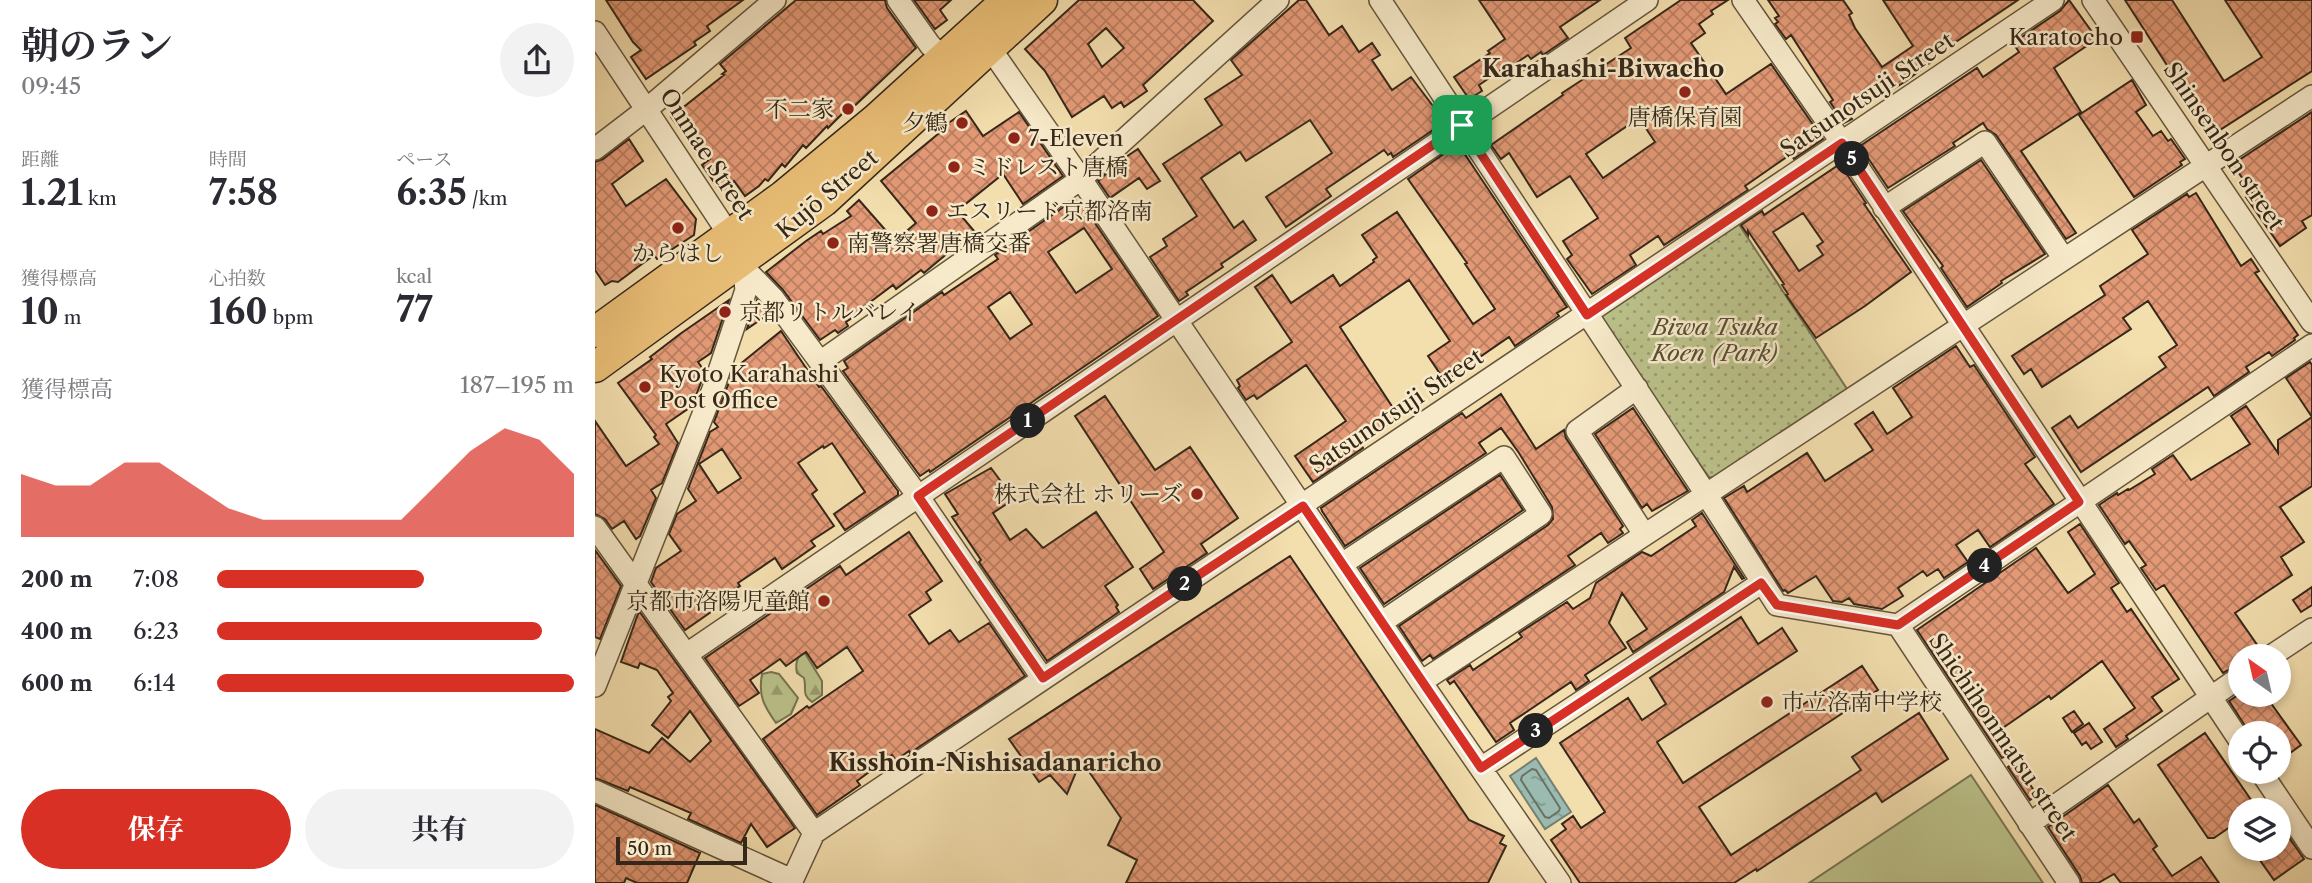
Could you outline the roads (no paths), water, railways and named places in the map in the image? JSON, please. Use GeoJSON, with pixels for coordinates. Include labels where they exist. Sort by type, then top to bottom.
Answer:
{"type":"FeatureCollection","features":[{"type":"Feature","properties":{"kind":"highway","name":"Kujō Street"},"geometry":{"type":"LineString","coordinates":[[595,367],[735,249],[817,169],[944,59],[981,46],[1007,0]]}},
{"type":"Feature","properties":{"kind":"highway","name":"Kujō Street"},"geometry":{"type":"LineString","coordinates":[[595,332],[735,249],[824,201],[981,46],[1042,0]]}},
{"type":"Feature","properties":{"kind":"street"},"geometry":{"type":"LineString","coordinates":[[595,149],[647,109],[775,0]]}},
{"type":"Feature","properties":{"kind":"street"},"geometry":{"type":"LineString","coordinates":[[898,0],[930,45],[944,59]]}},
{"type":"Feature","properties":{"kind":"street"},"geometry":{"type":"LineString","coordinates":[[820,362],[1081,179],[1278,0]]}},
{"type":"Feature","properties":{"kind":"street","name":"Shichihonmatsu street"},"geometry":{"type":"LineString","coordinates":[[1380,0],[1777,605],[1898,625],[2069,883]]}},
{"type":"Feature","properties":{"kind":"street"},"geometry":{"type":"LineString","coordinates":[[687,654],[1647,0]]}},
{"type":"Feature","properties":{"kind":"street"},"geometry":{"type":"LineString","coordinates":[[1743,0],[1842,143],[2228,723]]}},
{"type":"Feature","properties":{"kind":"street","name":"Satsunotsuji Street"},"geometry":{"type":"LineString","coordinates":[[814,833],[2053,0]]}},
{"type":"Feature","properties":{"kind":"street","name":"Shinsenbon street"},"geometry":{"type":"LineString","coordinates":[[2093,0],[2312,322]]}},
{"type":"Feature","properties":{"kind":"street","name":"Onmae Street"},"geometry":{"type":"LineString","coordinates":[[595,32],[735,249],[918,496],[1043,678]]}},
{"type":"Feature","properties":{"kind":"street"},"geometry":{"type":"LineString","coordinates":[[981,46],[1081,179],[1175,321],[1560,883]]}},
{"type":"Feature","properties":{"kind":"street"},"geometry":{"type":"LineString","coordinates":[[1421,682],[2312,96]]}},
{"type":"Feature","properties":{"kind":"street"},"geometry":{"type":"LineString","coordinates":[[1884,208],[1985,142],[2064,259]]}},
{"type":"Feature","properties":{"kind":"street"},"geometry":{"type":"LineString","coordinates":[[595,687],[712,392],[744,298],[745,281],[735,249]]}},
{"type":"Feature","properties":{"kind":"street"},"geometry":{"type":"LineString","coordinates":[[1898,625],[2312,345]]}},
{"type":"Feature","properties":{"kind":"street"},"geometry":{"type":"LineString","coordinates":[[1637,388],[1577,431],[1644,534]]}},
{"type":"Feature","properties":{"kind":"street"},"geometry":{"type":"LineString","coordinates":[[1342,564],[1504,457],[1541,514],[1382,622]]}},
{"type":"Feature","properties":{"kind":"street"},"geometry":{"type":"LineString","coordinates":[[595,527],[814,833],[791,882],[595,791]]}},
{"type":"Feature","properties":{"kind":"street"},"geometry":{"type":"LineString","coordinates":[[1481,768],[1761,583]]}},
{"type":"Feature","properties":{"kind":"street"},"geometry":{"type":"LineString","coordinates":[[2289,644],[2312,629]]}},
{"type":"Feature","properties":{"kind":"street"},"geometry":{"type":"LineString","coordinates":[[2029,824],[2228,685]]}},
{"type":"Feature","properties":{"kind":"street"},"geometry":{"type":"LineString","coordinates":[[2268,784],[2312,848]]}},
{"type":"Feature","properties":{"kind":"water"},"geometry":{"type":"Polygon","coordinates":[[[1536,758],[1571,812],[1545,829],[1510,776],[1536,758]]]}},
{"type":"Feature","properties":{"kind":"place","name":"Karatocho"},"geometry":{"type":"Point","coordinates":[2137,37]}},
{"type":"Feature","properties":{"kind":"place","name":"唐橋保育園"},"geometry":{"type":"Point","coordinates":[1685,92]}},
{"type":"Feature","properties":{"kind":"place","name":"不二家"},"geometry":{"type":"Point","coordinates":[848,109]}},
{"type":"Feature","properties":{"kind":"place","name":"夕鶴"},"geometry":{"type":"Point","coordinates":[962,123]}},
{"type":"Feature","properties":{"kind":"place","name":"7-Eleven"},"geometry":{"type":"Point","coordinates":[1014,138]}},
{"type":"Feature","properties":{"kind":"place","name":"ミドレスト唐橋"},"geometry":{"type":"Point","coordinates":[954,167]}},
{"type":"Feature","properties":{"kind":"place","name":"エスリード京都洛南"},"geometry":{"type":"Point","coordinates":[932,211]}},
{"type":"Feature","properties":{"kind":"place","name":"からはし"},"geometry":{"type":"Point","coordinates":[678,228]}},
{"type":"Feature","properties":{"kind":"place","name":"南警察署唐橋交番"},"geometry":{"type":"Point","coordinates":[833,243]}},
{"type":"Feature","properties":{"kind":"place","name":"京都リトルバレイ"},"geometry":{"type":"Point","coordinates":[725,312]}},
{"type":"Feature","properties":{"kind":"place","name":"Kyoto Karahashi Post Office"},"geometry":{"type":"Point","coordinates":[645,387]}},
{"type":"Feature","properties":{"kind":"place","name":"株式会社 ホリーズ"},"geometry":{"type":"Point","coordinates":[1197,494]}},
{"type":"Feature","properties":{"kind":"place","name":"京都市洛陽児童館"},"geometry":{"type":"Point","coordinates":[824,601]}},
{"type":"Feature","properties":{"kind":"place","name":"市立洛南中学校"},"geometry":{"type":"Point","coordinates":[1767,702]}},
{"type":"Feature","properties":{"kind":"district","name":"Karahashi-Biwacho"},"geometry":{"type":"Point","coordinates":[1603,68]}},
{"type":"Feature","properties":{"kind":"district","name":"Kisshoin-Nishisadanaricho"},"geometry":{"type":"Point","coordinates":[995,762]}},
{"type":"Feature","properties":{"kind":"park label","name":"Biwa Tsuka Koen (Park)"},"geometry":{"type":"Point","coordinates":[1715,340]}}]}
